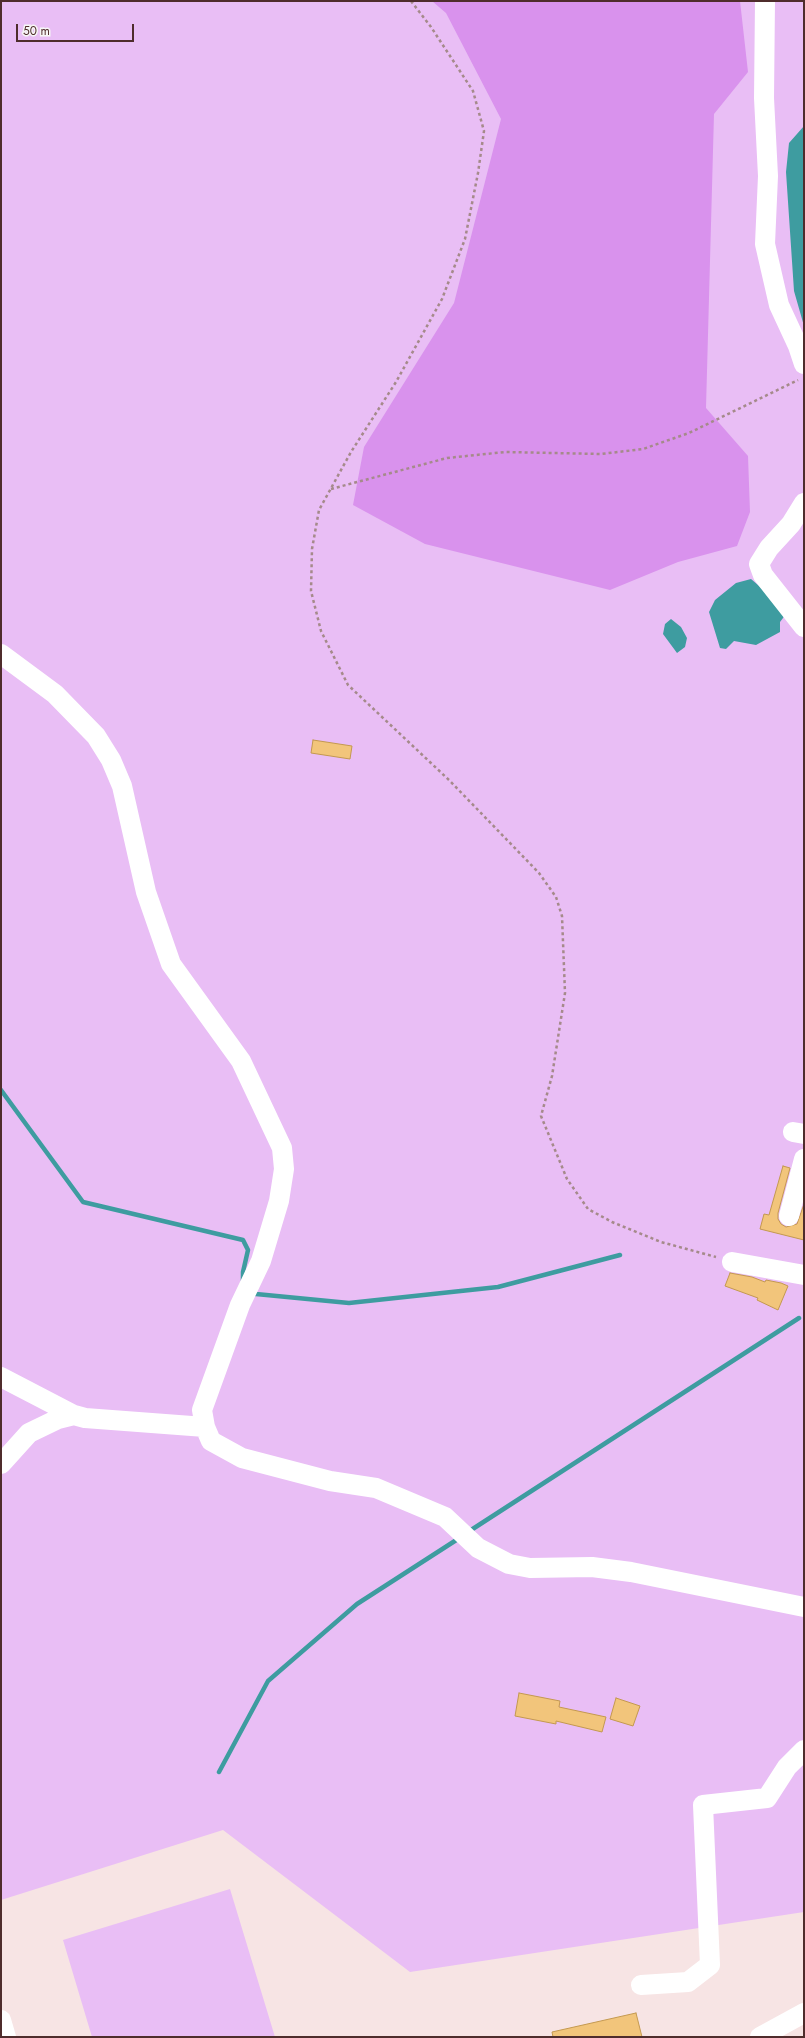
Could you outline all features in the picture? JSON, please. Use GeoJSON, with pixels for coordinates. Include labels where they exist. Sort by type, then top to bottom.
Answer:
{"type":"FeatureCollection","features":[{"type":"Feature","properties":{"kind":"street"},"geometry":{"type":"LineString","coordinates":[[765,1],[764,98],[768,176],[765,244],[779,305],[798,346],[804,364]]}},
{"type":"Feature","properties":{"kind":"street"},"geometry":{"type":"LineString","coordinates":[[804,503],[791,524],[769,548],[759,564],[764,575],[804,626]]}},
{"type":"Feature","properties":{"kind":"street"},"geometry":{"type":"LineString","coordinates":[[1,654],[55,694],[96,736],[111,760],[122,786],[146,892],[171,964],[241,1061],[282,1148],[284,1169],[279,1201],[261,1261],[240,1305],[202,1410],[205,1427],[211,1441],[242,1458],[330,1481],[376,1488],[445,1517],[478,1548],[509,1564],[530,1568],[592,1567],[631,1572],[804,1607]]}},
{"type":"Feature","properties":{"kind":"street"},"geometry":{"type":"LineString","coordinates":[[789,1216],[804,1159]]}},
{"type":"Feature","properties":{"kind":"street"},"geometry":{"type":"LineString","coordinates":[[732,1262],[804,1275]]}},
{"type":"Feature","properties":{"kind":"street"},"geometry":{"type":"LineString","coordinates":[[1,1377],[74,1415],[85,1418],[205,1427]]}},
{"type":"Feature","properties":{"kind":"street"},"geometry":{"type":"LineString","coordinates":[[1,1464],[29,1433],[58,1419],[74,1415]]}},
{"type":"Feature","properties":{"kind":"street"},"geometry":{"type":"LineString","coordinates":[[641,1985],[688,1982],[710,1965],[703,1805],[767,1798],[787,1767],[804,1750]]}},
{"type":"Feature","properties":{"kind":"street"},"geometry":{"type":"LineString","coordinates":[[760,2037],[804,2013]]}},
{"type":"Feature","properties":{"kind":"street"},"geometry":{"type":"LineString","coordinates":[[1,2020],[6,2037]]}},
{"type":"Feature","properties":{"kind":"path"},"geometry":{"type":"LineString","coordinates":[[411,1],[431,27],[473,91],[484,131],[478,173],[465,239],[442,299],[396,382],[351,452],[319,510],[312,549],[312,591],[321,631],[336,664],[348,685],[449,780],[539,873],[556,897],[562,916],[565,993],[552,1076],[541,1116],[567,1179],[588,1208],[612,1222],[661,1242],[732,1262]]}},
{"type":"Feature","properties":{"kind":"path"},"geometry":{"type":"LineString","coordinates":[[331,489],[447,458],[504,452],[601,454],[643,448],[689,433],[804,377]]}},
{"type":"Feature","properties":{"kind":"shaded area"},"geometry":{"type":"Polygon","coordinates":[[[1,1],[804,1],[804,1912],[410,1972],[223,1830],[1,1900],[1,1]]]}},
{"type":"Feature","properties":{"kind":"shaded area"},"geometry":{"type":"Polygon","coordinates":[[[432,1],[740,1],[748,72],[714,114],[706,408],[748,456],[750,512],[737,546],[678,562],[610,590],[425,544],[353,505],[364,447],[454,303],[501,119],[446,13],[432,1]]]}},
{"type":"Feature","properties":{"kind":"shaded area"},"geometry":{"type":"Polygon","coordinates":[[[230,1889],[275,2037],[92,2037],[63,1940],[230,1889]]]}},
{"type":"Feature","properties":{"kind":"water"},"geometry":{"type":"Polygon","coordinates":[[[804,126],[804,326],[794,291],[786,172],[789,143],[804,126]]]}},
{"type":"Feature","properties":{"kind":"water"},"geometry":{"type":"Polygon","coordinates":[[[751,579],[772,597],[786,614],[780,622],[780,632],[756,645],[734,641],[726,649],[720,648],[709,612],[715,600],[736,583],[751,579]]]}},
{"type":"Feature","properties":{"kind":"water"},"geometry":{"type":"Polygon","coordinates":[[[671,619],[681,627],[687,638],[685,647],[677,653],[663,634],[665,624],[671,619]]]}},
{"type":"Feature","properties":{"kind":"building"},"geometry":{"type":"Polygon","coordinates":[[[313,740],[352,746],[350,759],[311,753],[313,740]]]}},
{"type":"Feature","properties":{"kind":"building"},"geometry":{"type":"Polygon","coordinates":[[[783,1166],[790,1168],[778,1213],[778,1219],[781,1224],[786,1227],[797,1224],[804,1204],[804,1240],[760,1229],[764,1214],[769,1215],[783,1166]]]}},
{"type":"Feature","properties":{"kind":"building"},"geometry":{"type":"Polygon","coordinates":[[[730,1273],[752,1277],[765,1282],[766,1280],[781,1283],[788,1286],[778,1310],[757,1300],[758,1298],[725,1286],[730,1273]]]}},
{"type":"Feature","properties":{"kind":"building"},"geometry":{"type":"Polygon","coordinates":[[[519,1693],[560,1701],[559,1707],[606,1717],[602,1732],[556,1721],[556,1724],[515,1716],[519,1693]]]}},
{"type":"Feature","properties":{"kind":"building"},"geometry":{"type":"Polygon","coordinates":[[[616,1698],[640,1706],[633,1726],[610,1719],[616,1698]]]}},
{"type":"Feature","properties":{"kind":"building"},"geometry":{"type":"Polygon","coordinates":[[[636,2013],[642,2037],[553,2037],[552,2032],[636,2013]]]}},
{"type":"Feature","properties":{"kind":"waterway"},"geometry":{"type":"LineString","coordinates":[[1,1090],[83,1202],[243,1240],[248,1250],[243,1272],[243,1281]]}},
{"type":"Feature","properties":{"kind":"waterway"},"geometry":{"type":"LineString","coordinates":[[251,1291],[256,1294],[349,1303],[498,1287],[620,1255]]}},
{"type":"Feature","properties":{"kind":"waterway"},"geometry":{"type":"LineString","coordinates":[[468,1532],[799,1318]]}},
{"type":"Feature","properties":{"kind":"waterway"},"geometry":{"type":"LineString","coordinates":[[219,1772],[268,1681],[357,1604],[461,1537]]}}]}
